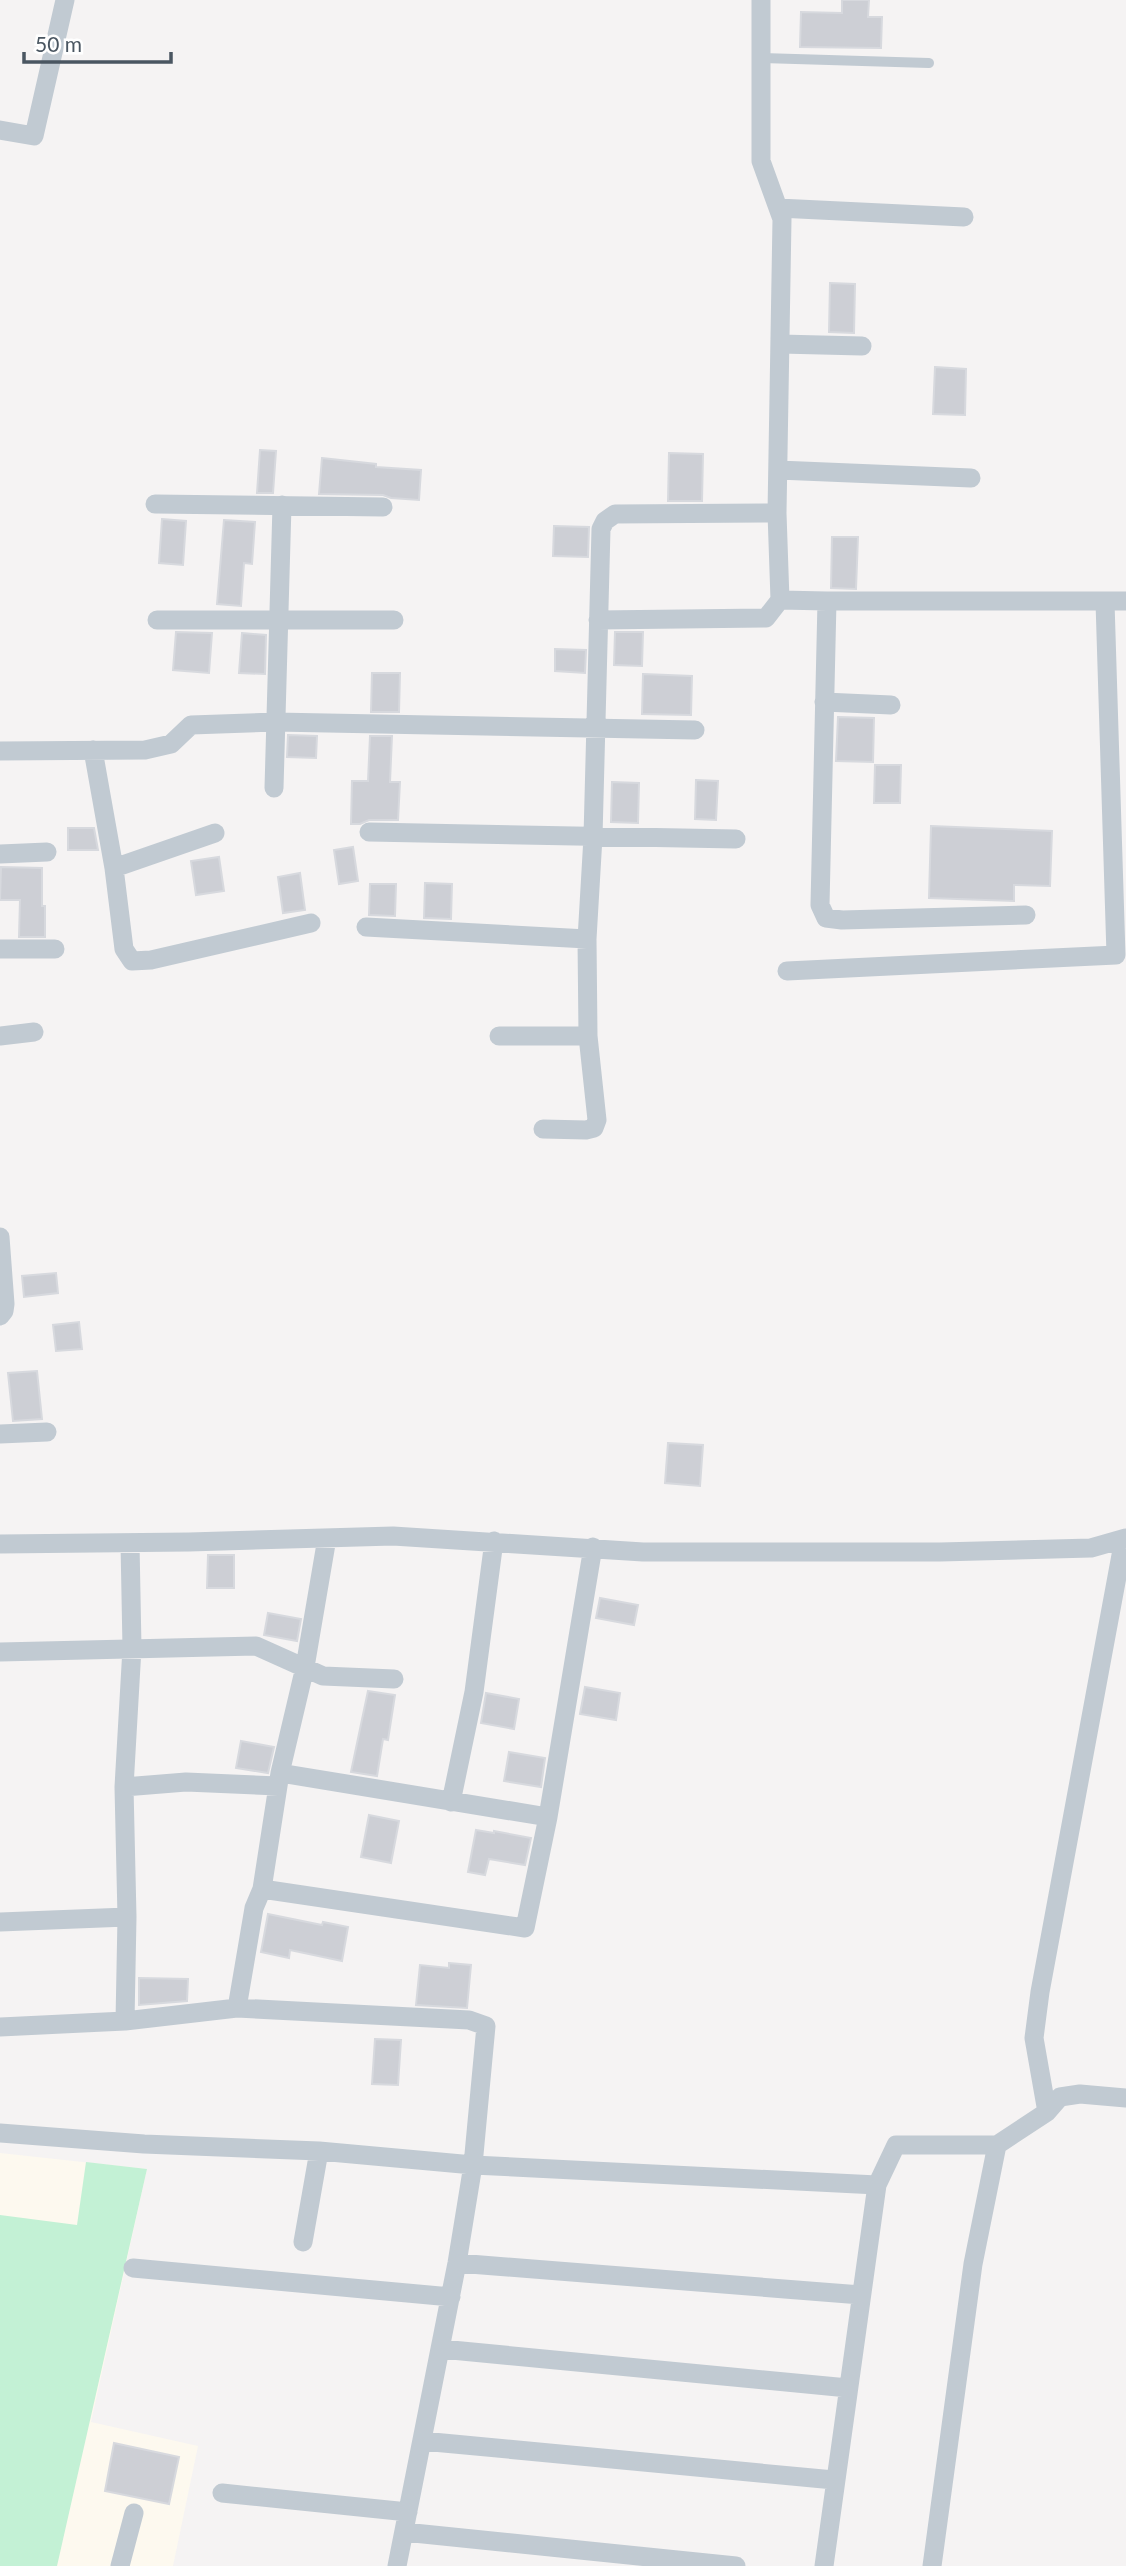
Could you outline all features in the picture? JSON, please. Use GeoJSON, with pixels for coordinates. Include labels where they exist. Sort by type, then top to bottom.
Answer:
{"type":"FeatureCollection","features":[{"type":"Feature","properties":{"kind":"street"},"geometry":{"type":"LineString","coordinates":[[0,130],[34,136],[65,0]]}},
{"type":"Feature","properties":{"kind":"street"},"geometry":{"type":"LineString","coordinates":[[598,620],[766,618],[780,600],[777,513],[782,219],[761,161],[761,0]]}},
{"type":"Feature","properties":{"kind":"street"},"geometry":{"type":"LineString","coordinates":[[778,208],[964,217]]}},
{"type":"Feature","properties":{"kind":"street"},"geometry":{"type":"LineString","coordinates":[[780,344],[862,346]]}},
{"type":"Feature","properties":{"kind":"street"},"geometry":{"type":"LineString","coordinates":[[778,470],[971,478]]}},
{"type":"Feature","properties":{"kind":"street"},"geometry":{"type":"LineString","coordinates":[[155,504],[383,508]]}},
{"type":"Feature","properties":{"kind":"street"},"geometry":{"type":"LineString","coordinates":[[274,788],[282,505]]}},
{"type":"Feature","properties":{"kind":"street"},"geometry":{"type":"LineString","coordinates":[[543,1129],[594,1128],[598,1112],[587,1036],[587,939],[593,837],[601,529],[609,517],[622,514],[777,513]]}},
{"type":"Feature","properties":{"kind":"street"},"geometry":{"type":"LineString","coordinates":[[780,600],[1126,601]]}},
{"type":"Feature","properties":{"kind":"street"},"geometry":{"type":"LineString","coordinates":[[827,601],[820,905],[826,918],[842,920],[1026,915]]}},
{"type":"Feature","properties":{"kind":"street"},"geometry":{"type":"LineString","coordinates":[[787,971],[1121,955],[1105,602]]}},
{"type":"Feature","properties":{"kind":"street"},"geometry":{"type":"LineString","coordinates":[[157,620],[394,620]]}},
{"type":"Feature","properties":{"kind":"street"},"geometry":{"type":"LineString","coordinates":[[824,702],[891,705]]}},
{"type":"Feature","properties":{"kind":"street"},"geometry":{"type":"LineString","coordinates":[[0,751],[145,750],[171,744],[191,725],[275,722],[695,730]]}},
{"type":"Feature","properties":{"kind":"street"},"geometry":{"type":"LineString","coordinates":[[93,750],[114,868],[124,949],[132,961],[151,960],[311,923]]}},
{"type":"Feature","properties":{"kind":"street"},"geometry":{"type":"LineString","coordinates":[[369,832],[736,839]]}},
{"type":"Feature","properties":{"kind":"street"},"geometry":{"type":"LineString","coordinates":[[114,868],[215,833]]}},
{"type":"Feature","properties":{"kind":"street"},"geometry":{"type":"LineString","coordinates":[[0,854],[47,852]]}},
{"type":"Feature","properties":{"kind":"street"},"geometry":{"type":"LineString","coordinates":[[366,927],[587,939]]}},
{"type":"Feature","properties":{"kind":"street"},"geometry":{"type":"LineString","coordinates":[[0,949],[55,949]]}},
{"type":"Feature","properties":{"kind":"street"},"geometry":{"type":"LineString","coordinates":[[0,1036],[34,1032]]}},
{"type":"Feature","properties":{"kind":"street"},"geometry":{"type":"LineString","coordinates":[[499,1035],[587,1036]]}},
{"type":"Feature","properties":{"kind":"street"},"geometry":{"type":"LineString","coordinates":[[0,1237],[5,1304],[0,1316]]}},
{"type":"Feature","properties":{"kind":"street"},"geometry":{"type":"LineString","coordinates":[[0,1434],[47,1432]]}},
{"type":"Feature","properties":{"kind":"street"},"geometry":{"type":"LineString","coordinates":[[0,1544],[393,1536],[643,1552],[940,1552],[1091,1548],[1125,1539],[1040,1992],[1034,2038],[1047,2112]]}},
{"type":"Feature","properties":{"kind":"street"},"geometry":{"type":"LineString","coordinates":[[237,2008],[254,1908],[262,1889],[279,1780],[305,1667],[327,1538]]}},
{"type":"Feature","properties":{"kind":"street"},"geometry":{"type":"LineString","coordinates":[[451,1802],[474,1692],[494,1541]]}},
{"type":"Feature","properties":{"kind":"street"},"geometry":{"type":"LineString","coordinates":[[124,2021],[127,1917],[124,1787],[132,1648],[130,1543]]}},
{"type":"Feature","properties":{"kind":"street"},"geometry":{"type":"LineString","coordinates":[[262,1889],[525,1928],[548,1817],[593,1547]]}},
{"type":"Feature","properties":{"kind":"street"},"geometry":{"type":"LineString","coordinates":[[0,1652],[256,1646],[323,1676],[394,1679]]}},
{"type":"Feature","properties":{"kind":"street"},"geometry":{"type":"LineString","coordinates":[[124,1787],[186,1782],[279,1780],[548,1817]]}},
{"type":"Feature","properties":{"kind":"street"},"geometry":{"type":"LineString","coordinates":[[0,1922],[127,1917]]}},
{"type":"Feature","properties":{"kind":"street"},"geometry":{"type":"LineString","coordinates":[[0,2027],[124,2021],[237,2008],[469,2020],[486,2026],[473,2165],[457,2263],[397,2566]]}},
{"type":"Feature","properties":{"kind":"street"},"geometry":{"type":"LineString","coordinates":[[824,2566],[877,2185],[896,2145],[997,2145],[1047,2112],[1060,2097],[1080,2094],[1126,2098]]}},
{"type":"Feature","properties":{"kind":"street"},"geometry":{"type":"LineString","coordinates":[[0,2133],[144,2144],[319,2151],[473,2165],[877,2185]]}},
{"type":"Feature","properties":{"kind":"street"},"geometry":{"type":"LineString","coordinates":[[932,2566],[973,2264],[997,2145]]}},
{"type":"Feature","properties":{"kind":"street"},"geometry":{"type":"LineString","coordinates":[[303,2242],[319,2151]]}},
{"type":"Feature","properties":{"kind":"street"},"geometry":{"type":"LineString","coordinates":[[457,2263],[862,2295]]}},
{"type":"Feature","properties":{"kind":"street"},"geometry":{"type":"LineString","coordinates":[[132,2268],[451,2297]]}},
{"type":"Feature","properties":{"kind":"street"},"geometry":{"type":"LineString","coordinates":[[441,2349],[848,2388]]}},
{"type":"Feature","properties":{"kind":"street"},"geometry":{"type":"LineString","coordinates":[[422,2441],[834,2480]]}},
{"type":"Feature","properties":{"kind":"street"},"geometry":{"type":"LineString","coordinates":[[222,2493],[408,2512]]}},
{"type":"Feature","properties":{"kind":"street"},"geometry":{"type":"LineString","coordinates":[[120,2566],[134,2513]]}},
{"type":"Feature","properties":{"kind":"street"},"geometry":{"type":"LineString","coordinates":[[404,2532],[736,2566]]}},
{"type":"Feature","properties":{"kind":"lane"},"geometry":{"type":"LineString","coordinates":[[761,58],[929,63]]}},
{"type":"Feature","properties":{"kind":"shaded area"},"geometry":{"type":"Polygon","coordinates":[[[0,2153],[147,2169],[91,2422],[198,2446],[173,2566],[0,2566],[0,2153]]]}},
{"type":"Feature","properties":{"kind":"green space"},"geometry":{"type":"Polygon","coordinates":[[[86,2162],[147,2169],[57,2566],[0,2566],[0,2215],[77,2225],[86,2162]]]}},
{"type":"Feature","properties":{"kind":"building"},"geometry":{"type":"Polygon","coordinates":[[[842,0],[869,0],[868,17],[882,17],[881,48],[800,47],[801,12],[842,13],[842,0]]]}},
{"type":"Feature","properties":{"kind":"building"},"geometry":{"type":"Polygon","coordinates":[[[830,283],[855,284],[854,333],[829,332],[830,283]]]}},
{"type":"Feature","properties":{"kind":"building"},"geometry":{"type":"Polygon","coordinates":[[[935,367],[966,369],[965,415],[933,414],[935,367]]]}},
{"type":"Feature","properties":{"kind":"building"},"geometry":{"type":"Polygon","coordinates":[[[260,450],[276,451],[273,493],[257,493],[260,450]]]}},
{"type":"Feature","properties":{"kind":"building"},"geometry":{"type":"Polygon","coordinates":[[[669,453],[703,454],[702,501],[668,501],[669,453]]]}},
{"type":"Feature","properties":{"kind":"building"},"geometry":{"type":"Polygon","coordinates":[[[322,458],[376,464],[376,467],[421,470],[419,500],[383,495],[319,494],[322,458]]]}},
{"type":"Feature","properties":{"kind":"building"},"geometry":{"type":"Polygon","coordinates":[[[162,519],[186,521],[183,565],[159,563],[162,519]]]}},
{"type":"Feature","properties":{"kind":"building"},"geometry":{"type":"Polygon","coordinates":[[[224,520],[255,522],[252,564],[244,563],[241,606],[217,604],[224,520]]]}},
{"type":"Feature","properties":{"kind":"building"},"geometry":{"type":"Polygon","coordinates":[[[554,526],[589,527],[588,557],[553,556],[554,526]]]}},
{"type":"Feature","properties":{"kind":"building"},"geometry":{"type":"Polygon","coordinates":[[[832,537],[858,537],[856,589],[831,588],[832,537]]]}},
{"type":"Feature","properties":{"kind":"building"},"geometry":{"type":"Polygon","coordinates":[[[176,632],[212,633],[209,673],[173,670],[176,632]]]}},
{"type":"Feature","properties":{"kind":"building"},"geometry":{"type":"Polygon","coordinates":[[[615,632],[643,632],[642,666],[614,665],[615,632]]]}},
{"type":"Feature","properties":{"kind":"building"},"geometry":{"type":"Polygon","coordinates":[[[242,633],[266,635],[265,674],[239,673],[242,633]]]}},
{"type":"Feature","properties":{"kind":"building"},"geometry":{"type":"Polygon","coordinates":[[[555,649],[586,650],[585,673],[555,671],[555,649]]]}},
{"type":"Feature","properties":{"kind":"building"},"geometry":{"type":"Polygon","coordinates":[[[372,673],[400,673],[399,712],[371,712],[372,673]]]}},
{"type":"Feature","properties":{"kind":"building"},"geometry":{"type":"Polygon","coordinates":[[[643,674],[692,676],[691,715],[642,714],[643,674]]]}},
{"type":"Feature","properties":{"kind":"building"},"geometry":{"type":"Polygon","coordinates":[[[838,717],[874,718],[873,762],[836,761],[838,717]]]}},
{"type":"Feature","properties":{"kind":"building"},"geometry":{"type":"Polygon","coordinates":[[[288,735],[317,736],[316,758],[287,757],[288,735]]]}},
{"type":"Feature","properties":{"kind":"building"},"geometry":{"type":"Polygon","coordinates":[[[370,736],[392,736],[390,782],[400,782],[398,820],[369,820],[351,824],[352,781],[368,781],[370,736]]]}},
{"type":"Feature","properties":{"kind":"building"},"geometry":{"type":"Polygon","coordinates":[[[875,765],[901,765],[900,803],[874,803],[875,765]]]}},
{"type":"Feature","properties":{"kind":"building"},"geometry":{"type":"Polygon","coordinates":[[[696,780],[718,781],[716,820],[695,819],[696,780]]]}},
{"type":"Feature","properties":{"kind":"building"},"geometry":{"type":"Polygon","coordinates":[[[612,782],[639,783],[638,823],[611,822],[612,782]]]}},
{"type":"Feature","properties":{"kind":"building"},"geometry":{"type":"Polygon","coordinates":[[[931,826],[1052,831],[1050,886],[1014,885],[1014,901],[929,898],[931,826]]]}},
{"type":"Feature","properties":{"kind":"building"},"geometry":{"type":"Polygon","coordinates":[[[68,828],[94,828],[98,850],[68,850],[68,828]]]}},
{"type":"Feature","properties":{"kind":"building"},"geometry":{"type":"Polygon","coordinates":[[[353,847],[358,881],[339,884],[334,850],[353,847]]]}},
{"type":"Feature","properties":{"kind":"building"},"geometry":{"type":"Polygon","coordinates":[[[219,857],[224,891],[196,895],[191,861],[219,857]]]}},
{"type":"Feature","properties":{"kind":"building"},"geometry":{"type":"Polygon","coordinates":[[[1,867],[42,868],[45,937],[19,937],[20,900],[0,900],[1,867]]]}},
{"type":"Feature","properties":{"kind":"building"},"geometry":{"type":"Polygon","coordinates":[[[300,873],[305,910],[283,913],[278,877],[300,873]]]}},
{"type":"Feature","properties":{"kind":"building"},"geometry":{"type":"Polygon","coordinates":[[[425,883],[452,884],[451,919],[424,918],[425,883]]]}},
{"type":"Feature","properties":{"kind":"building"},"geometry":{"type":"Polygon","coordinates":[[[370,884],[396,884],[395,916],[369,915],[370,884]]]}},
{"type":"Feature","properties":{"kind":"building"},"geometry":{"type":"Polygon","coordinates":[[[56,1273],[58,1293],[24,1297],[22,1276],[56,1273]]]}},
{"type":"Feature","properties":{"kind":"building"},"geometry":{"type":"Polygon","coordinates":[[[79,1322],[82,1349],[56,1351],[53,1325],[79,1322]]]}},
{"type":"Feature","properties":{"kind":"building"},"geometry":{"type":"Polygon","coordinates":[[[37,1371],[42,1419],[13,1421],[8,1373],[37,1371]]]}},
{"type":"Feature","properties":{"kind":"building"},"geometry":{"type":"Polygon","coordinates":[[[668,1443],[703,1445],[700,1486],[665,1483],[668,1443]]]}},
{"type":"Feature","properties":{"kind":"building"},"geometry":{"type":"Polygon","coordinates":[[[208,1555],[234,1555],[234,1588],[207,1588],[208,1555]]]}},
{"type":"Feature","properties":{"kind":"building"},"geometry":{"type":"Polygon","coordinates":[[[600,1598],[638,1605],[634,1625],[596,1618],[600,1598]]]}},
{"type":"Feature","properties":{"kind":"building"},"geometry":{"type":"Polygon","coordinates":[[[268,1613],[301,1619],[297,1641],[264,1635],[268,1613]]]}},
{"type":"Feature","properties":{"kind":"building"},"geometry":{"type":"Polygon","coordinates":[[[585,1687],[620,1693],[616,1720],[580,1714],[585,1687]]]}},
{"type":"Feature","properties":{"kind":"building"},"geometry":{"type":"Polygon","coordinates":[[[368,1691],[395,1695],[388,1740],[383,1739],[377,1776],[351,1772],[368,1691]]]}},
{"type":"Feature","properties":{"kind":"building"},"geometry":{"type":"Polygon","coordinates":[[[486,1693],[519,1699],[514,1729],[481,1723],[486,1693]]]}},
{"type":"Feature","properties":{"kind":"building"},"geometry":{"type":"Polygon","coordinates":[[[241,1741],[274,1747],[268,1773],[236,1768],[241,1741]]]}},
{"type":"Feature","properties":{"kind":"building"},"geometry":{"type":"Polygon","coordinates":[[[509,1752],[545,1758],[541,1787],[504,1781],[509,1752]]]}},
{"type":"Feature","properties":{"kind":"building"},"geometry":{"type":"Polygon","coordinates":[[[369,1815],[399,1821],[391,1863],[361,1857],[369,1815]]]}},
{"type":"Feature","properties":{"kind":"building"},"geometry":{"type":"Polygon","coordinates":[[[476,1830],[531,1838],[525,1865],[489,1859],[485,1875],[468,1872],[476,1830]]]}},
{"type":"Feature","properties":{"kind":"building"},"geometry":{"type":"Polygon","coordinates":[[[268,1914],[322,1925],[323,1922],[348,1927],[342,1961],[290,1950],[289,1958],[261,1952],[268,1914]]]}},
{"type":"Feature","properties":{"kind":"building"},"geometry":{"type":"Polygon","coordinates":[[[449,1963],[471,1965],[467,2008],[416,2005],[420,1965],[449,1968],[449,1963]]]}},
{"type":"Feature","properties":{"kind":"building"},"geometry":{"type":"Polygon","coordinates":[[[139,1978],[188,1979],[187,2001],[139,2005],[139,1978]]]}},
{"type":"Feature","properties":{"kind":"building"},"geometry":{"type":"Polygon","coordinates":[[[375,2039],[401,2040],[398,2085],[372,2084],[375,2039]]]}},
{"type":"Feature","properties":{"kind":"building"},"geometry":{"type":"Polygon","coordinates":[[[114,2443],[179,2457],[169,2504],[105,2491],[114,2443]]]}}]}
